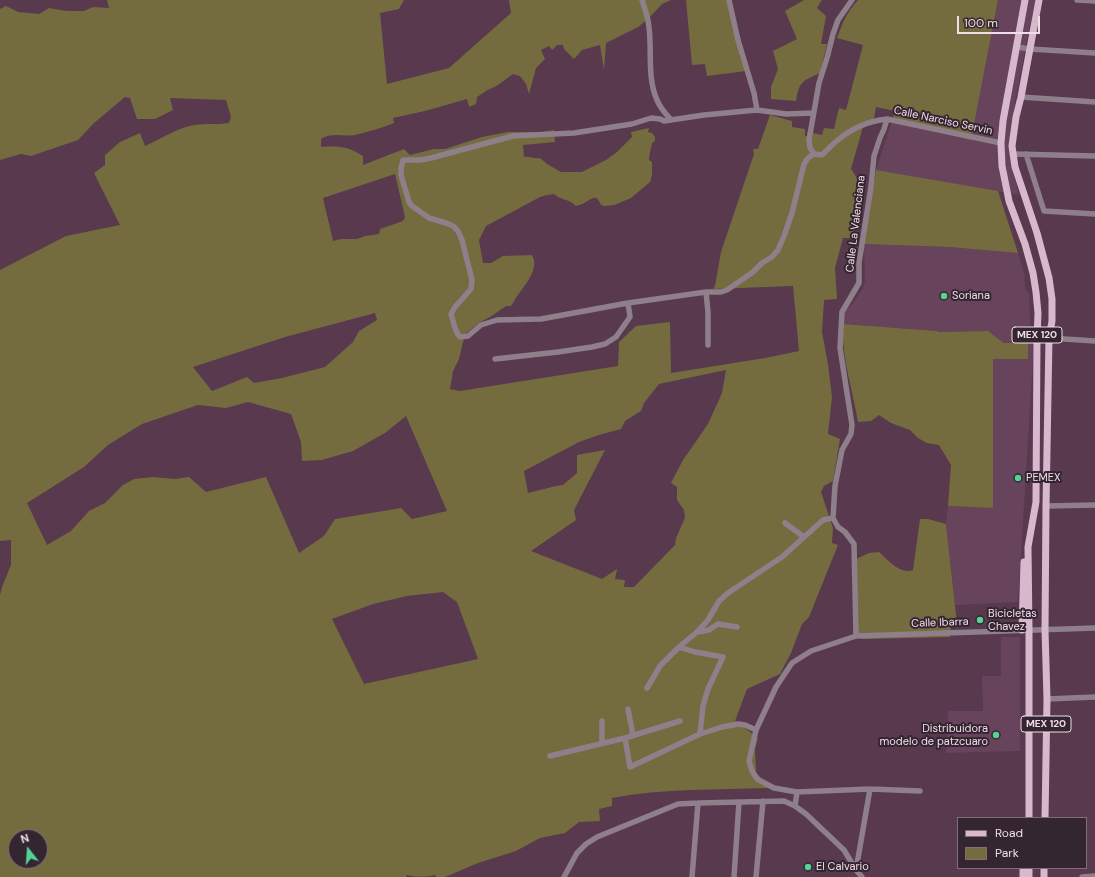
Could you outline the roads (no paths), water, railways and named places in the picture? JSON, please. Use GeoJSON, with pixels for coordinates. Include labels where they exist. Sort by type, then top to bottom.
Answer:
{"type":"FeatureCollection","features":[{"type":"Feature","properties":{"kind":"main road","name":"MEX 120"},"geometry":{"type":"LineString","coordinates":[[1025,0],[1003,121],[1001,143],[1002,166],[1009,201],[1030,258],[1038,313],[1036,502],[1028,547],[1030,817]]}},
{"type":"Feature","properties":{"kind":"main road","name":"MEX 120"},"geometry":{"type":"LineString","coordinates":[[1039,0],[1033,49],[1016,117],[1013,154],[1015,167],[1037,233],[1049,278],[1052,298],[1052,320],[1049,338],[1046,506],[1047,699],[1045,817]]}},
{"type":"Feature","properties":{"kind":"main road"},"geometry":{"type":"LineString","coordinates":[[1022,630],[1024,560],[1028,547]]}},
{"type":"Feature","properties":{"kind":"main road"},"geometry":{"type":"LineString","coordinates":[[1025,817],[1030,809]]}},
{"type":"Feature","properties":{"kind":"street"},"geometry":{"type":"LineString","coordinates":[[642,0],[649,27],[654,92],[657,102],[671,120]]}},
{"type":"Feature","properties":{"kind":"street"},"geometry":{"type":"LineString","coordinates":[[729,0],[757,110]]}},
{"type":"Feature","properties":{"kind":"street"},"geometry":{"type":"LineString","coordinates":[[813,113],[786,114],[757,110],[704,115],[664,121],[651,118],[632,124],[574,133],[513,136],[431,158],[420,160],[403,160],[401,175],[409,202],[412,206],[429,218],[453,226],[458,231],[462,240],[472,280],[471,289],[455,307],[451,314],[457,334],[460,337],[468,336],[481,325],[497,320],[541,320],[628,304],[706,292],[721,292],[737,284],[762,263],[772,257],[778,250],[792,213],[804,164],[808,158],[814,154],[810,148],[809,140],[818,83],[838,20],[851,0]]}},
{"type":"Feature","properties":{"kind":"street"},"geometry":{"type":"LineString","coordinates":[[1077,0],[1095,1]]}},
{"type":"Feature","properties":{"kind":"street"},"geometry":{"type":"LineString","coordinates":[[1017,47],[1095,52]]}},
{"type":"Feature","properties":{"kind":"street"},"geometry":{"type":"LineString","coordinates":[[1022,97],[1095,102]]}},
{"type":"Feature","properties":{"kind":"street","name":"Calle Narciso Servin"},"geometry":{"type":"LineString","coordinates":[[814,154],[822,155],[838,140],[864,125],[878,120],[887,119],[1001,143]]}},
{"type":"Feature","properties":{"kind":"street","name":"Calle La Valenciana"},"geometry":{"type":"LineString","coordinates":[[833,518],[835,486],[842,450],[851,434],[852,425],[840,348],[842,312],[859,283],[859,263],[871,187],[874,156],[887,119]]}},
{"type":"Feature","properties":{"kind":"street"},"geometry":{"type":"LineString","coordinates":[[1013,154],[1095,156]]}},
{"type":"Feature","properties":{"kind":"street"},"geometry":{"type":"LineString","coordinates":[[1026,154],[1044,211],[1095,214]]}},
{"type":"Feature","properties":{"kind":"street"},"geometry":{"type":"LineString","coordinates":[[706,292],[708,312],[708,345]]}},
{"type":"Feature","properties":{"kind":"street"},"geometry":{"type":"LineString","coordinates":[[495,359],[558,352],[605,344],[616,337],[630,317],[628,304]]}},
{"type":"Feature","properties":{"kind":"street"},"geometry":{"type":"LineString","coordinates":[[1049,338],[1095,341]]}},
{"type":"Feature","properties":{"kind":"street"},"geometry":{"type":"LineString","coordinates":[[1046,506],[1095,505]]}},
{"type":"Feature","properties":{"kind":"street"},"geometry":{"type":"LineString","coordinates":[[647,688],[660,666],[708,620],[719,601],[728,593],[782,558],[823,520],[833,518],[838,527],[845,532],[854,544],[856,636]]}},
{"type":"Feature","properties":{"kind":"street"},"geometry":{"type":"LineString","coordinates":[[785,523],[804,537]]}},
{"type":"Feature","properties":{"kind":"street"},"geometry":{"type":"LineString","coordinates":[[697,632],[709,630],[718,624],[737,627]]}},
{"type":"Feature","properties":{"kind":"street","name":"Calle Ibarra"},"geometry":{"type":"LineString","coordinates":[[920,790],[870,789],[797,792],[774,788],[757,779],[752,772],[749,761],[756,730],[776,688],[792,663],[811,650],[856,636],[1095,628]]}},
{"type":"Feature","properties":{"kind":"street"},"geometry":{"type":"LineString","coordinates":[[679,647],[695,652],[724,657],[708,689],[703,706],[700,734]]}},
{"type":"Feature","properties":{"kind":"street"},"geometry":{"type":"LineString","coordinates":[[1047,699],[1095,697]]}},
{"type":"Feature","properties":{"kind":"street"},"geometry":{"type":"LineString","coordinates":[[628,709],[632,735]]}},
{"type":"Feature","properties":{"kind":"street"},"geometry":{"type":"LineString","coordinates":[[602,721],[602,743]]}},
{"type":"Feature","properties":{"kind":"street"},"geometry":{"type":"LineString","coordinates":[[550,756],[625,738],[680,721]]}},
{"type":"Feature","properties":{"kind":"street"},"geometry":{"type":"LineString","coordinates":[[625,738],[630,767],[700,734],[722,727],[738,724],[745,725],[756,730]]}},
{"type":"Feature","properties":{"kind":"street"},"geometry":{"type":"LineString","coordinates":[[856,870],[870,789]]}},
{"type":"Feature","properties":{"kind":"street"},"geometry":{"type":"LineString","coordinates":[[795,806],[797,792]]}},
{"type":"Feature","properties":{"kind":"street"},"geometry":{"type":"LineString","coordinates":[[756,877],[763,801]]}},
{"type":"Feature","properties":{"kind":"street"},"geometry":{"type":"LineString","coordinates":[[564,877],[577,853],[586,844],[597,837],[678,804],[784,801],[795,806],[806,814],[844,850],[862,877]]}},
{"type":"Feature","properties":{"kind":"street"},"geometry":{"type":"LineString","coordinates":[[734,877],[739,802]]}},
{"type":"Feature","properties":{"kind":"street"},"geometry":{"type":"LineString","coordinates":[[692,877],[698,803]]}},
{"type":"Feature","properties":{"kind":"street"},"geometry":{"type":"LineString","coordinates":[[1082,877],[1095,876]]}},
{"type":"Feature","properties":{"kind":"place","name":"Soriana"},"geometry":{"type":"Point","coordinates":[944,296]}},
{"type":"Feature","properties":{"kind":"place","name":"PEMEX"},"geometry":{"type":"Point","coordinates":[1018,478]}},
{"type":"Feature","properties":{"kind":"place","name":"Bicicletas Chavez"},"geometry":{"type":"Point","coordinates":[980,620]}},
{"type":"Feature","properties":{"kind":"place","name":"Distribuidora modelo de patzcuaro"},"geometry":{"type":"Point","coordinates":[996,735]}},
{"type":"Feature","properties":{"kind":"place","name":"El Calvario"},"geometry":{"type":"Point","coordinates":[808,867]}}]}
